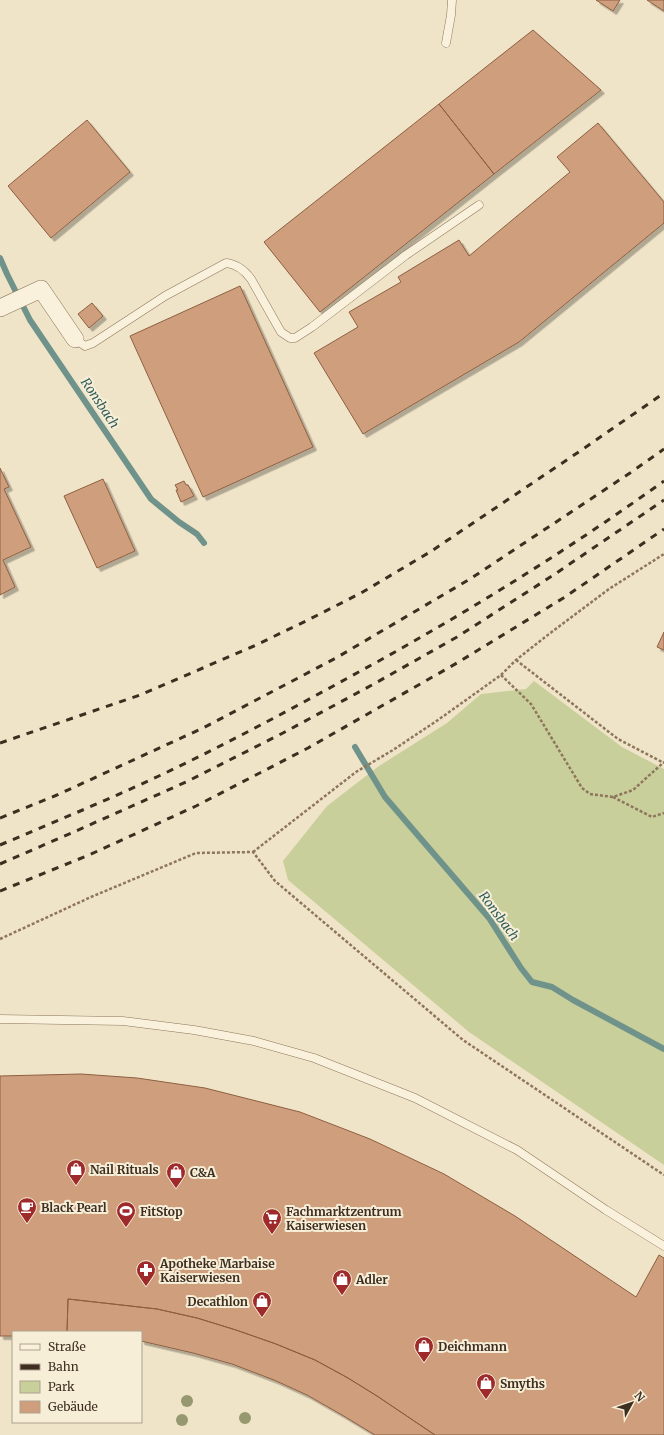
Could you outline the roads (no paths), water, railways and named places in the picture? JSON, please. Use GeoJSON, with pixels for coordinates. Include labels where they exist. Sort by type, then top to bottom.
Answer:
{"type":"FeatureCollection","features":[{"type":"Feature","properties":{"kind":"street"},"geometry":{"type":"LineString","coordinates":[[4,307],[41,289],[75,339]]}},
{"type":"Feature","properties":{"kind":"lane"},"geometry":{"type":"LineString","coordinates":[[446,43],[452,0]]}},
{"type":"Feature","properties":{"kind":"lane"},"geometry":{"type":"LineString","coordinates":[[75,339],[85,346],[94,343],[165,296],[226,262],[235,265],[252,279],[281,332],[290,338],[294,338],[406,255],[479,205]]}},
{"type":"Feature","properties":{"kind":"lane"},"geometry":{"type":"LineString","coordinates":[[0,1019],[123,1021],[194,1030],[254,1041],[314,1058],[415,1098],[517,1150],[606,1210],[664,1246]]}},
{"type":"Feature","properties":{"kind":"waterway","name":"Ronsbach"},"geometry":{"type":"LineString","coordinates":[[0,258],[30,320],[151,499],[179,522],[197,534],[204,543]]}},
{"type":"Feature","properties":{"kind":"waterway","name":"Ronsbach"},"geometry":{"type":"LineString","coordinates":[[355,747],[385,797],[489,918],[521,968],[532,982],[552,987],[573,1000],[664,1049]]}},
{"type":"Feature","properties":{"kind":"railway"},"geometry":{"type":"LineString","coordinates":[[0,743],[140,695],[254,646],[361,593],[430,552],[664,393]]}},
{"type":"Feature","properties":{"kind":"railway"},"geometry":{"type":"LineString","coordinates":[[0,818],[57,795],[203,728],[336,658],[470,579],[664,449]]}},
{"type":"Feature","properties":{"kind":"railway"},"geometry":{"type":"LineString","coordinates":[[0,845],[101,802],[189,762],[350,677],[451,620],[523,576],[664,481]]}},
{"type":"Feature","properties":{"kind":"railway"},"geometry":{"type":"LineString","coordinates":[[0,864],[186,782],[283,733],[372,685],[457,637],[552,576],[664,500]]}},
{"type":"Feature","properties":{"kind":"railway"},"geometry":{"type":"LineString","coordinates":[[0,891],[89,855],[196,806],[308,748],[457,663],[565,597],[664,529]]}},
{"type":"Feature","properties":{"kind":"place","name":"Nail Rituals"},"geometry":{"type":"Point","coordinates":[76,1186]}},
{"type":"Feature","properties":{"kind":"place","name":"C&A"},"geometry":{"type":"Point","coordinates":[176,1189]}},
{"type":"Feature","properties":{"kind":"place","name":"Black Pearl"},"geometry":{"type":"Point","coordinates":[27,1224]}},
{"type":"Feature","properties":{"kind":"place","name":"FitStop"},"geometry":{"type":"Point","coordinates":[126,1228]}},
{"type":"Feature","properties":{"kind":"place","name":"Fachmarktzentrum Kaiserwiesen"},"geometry":{"type":"Point","coordinates":[272,1235]}},
{"type":"Feature","properties":{"kind":"place","name":"Apotheke Marbaise Kaiserwiesen"},"geometry":{"type":"Point","coordinates":[146,1287]}},
{"type":"Feature","properties":{"kind":"place","name":"Adler"},"geometry":{"type":"Point","coordinates":[342,1296]}},
{"type":"Feature","properties":{"kind":"place","name":"Decathlon"},"geometry":{"type":"Point","coordinates":[262,1318]}},
{"type":"Feature","properties":{"kind":"place","name":"Deichmann"},"geometry":{"type":"Point","coordinates":[424,1363]}},
{"type":"Feature","properties":{"kind":"place","name":"Smyths"},"geometry":{"type":"Point","coordinates":[486,1400]}}]}
